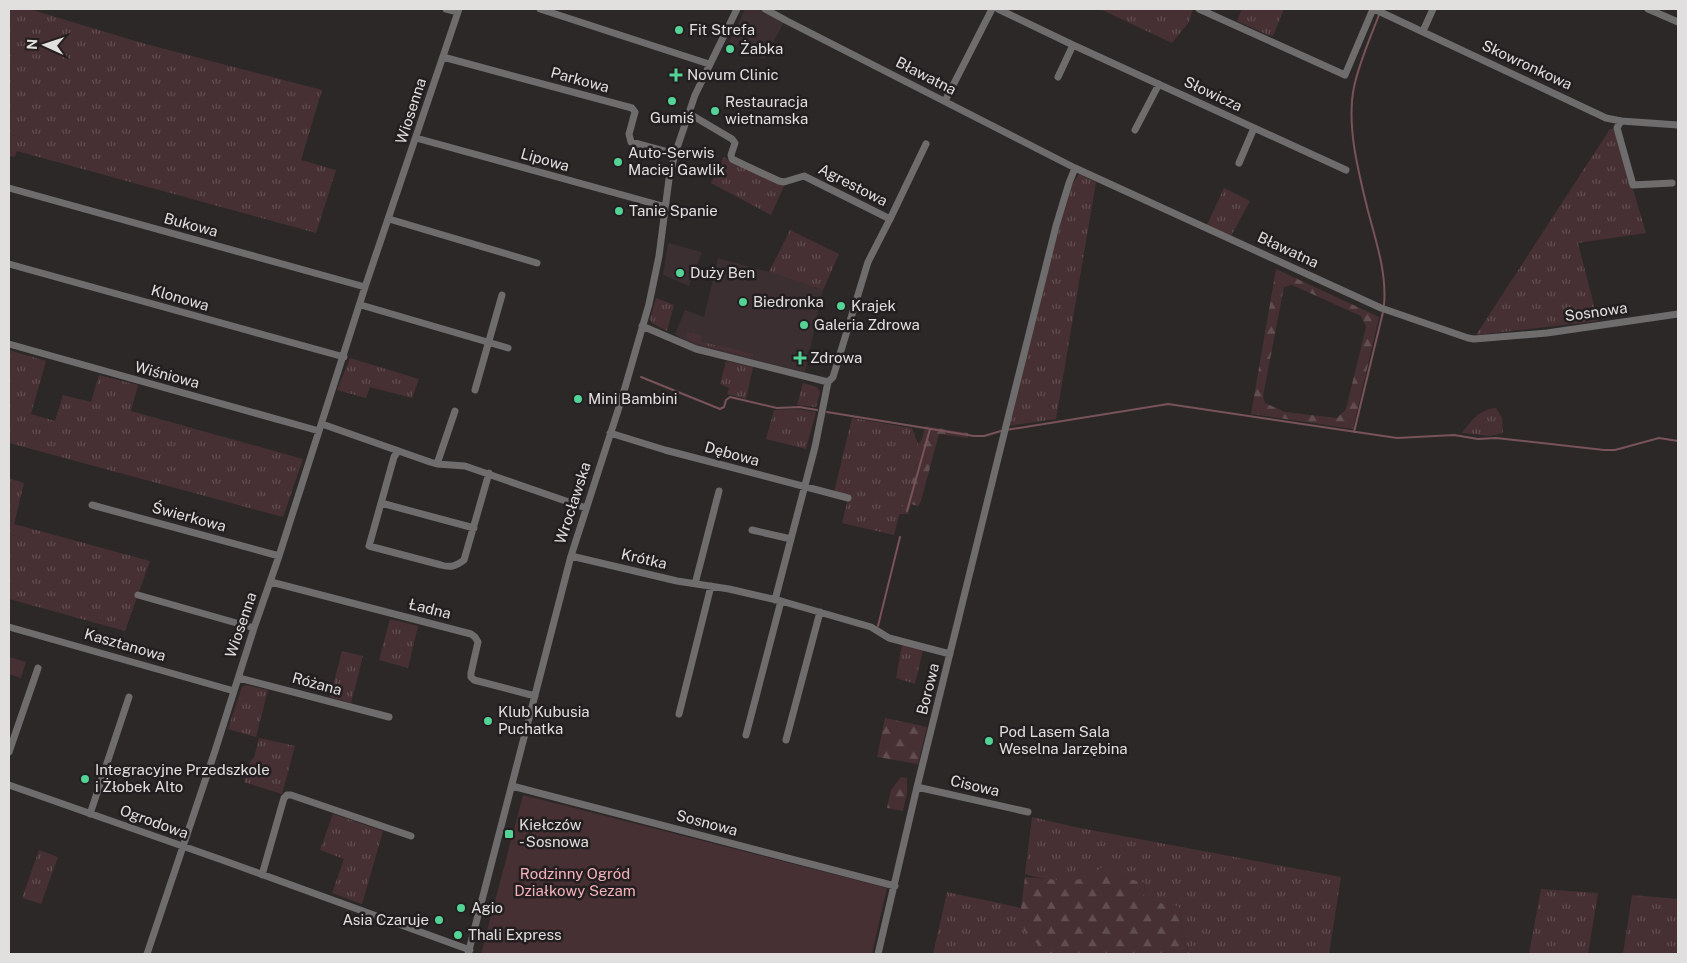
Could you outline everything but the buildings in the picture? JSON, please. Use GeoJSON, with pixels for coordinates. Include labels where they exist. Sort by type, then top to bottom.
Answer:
{"type":"FeatureCollection","features":[{"type":"Feature","properties":{"kind":"street","name":"Wiosenna"},"geometry":{"type":"LineString","coordinates":[[147,954],[279,556],[365,287],[459,10],[446,9]]}},
{"type":"Feature","properties":{"kind":"street"},"geometry":{"type":"LineString","coordinates":[[540,9],[709,64]]}},
{"type":"Feature","properties":{"kind":"street","name":"Wrocławska"},"geometry":{"type":"LineString","coordinates":[[469,952],[571,556],[642,326],[659,256],[674,154],[688,113],[709,64],[737,9]]}},
{"type":"Feature","properties":{"kind":"street","name":"Bławatna"},"geometry":{"type":"LineString","coordinates":[[765,9],[1075,168],[1381,308],[1474,340],[1517,336]]}},
{"type":"Feature","properties":{"kind":"street"},"geometry":{"type":"LineString","coordinates":[[945,101],[992,9]]}},
{"type":"Feature","properties":{"kind":"street","name":"Słowicza"},"geometry":{"type":"LineString","coordinates":[[998,9],[1346,170]]}},
{"type":"Feature","properties":{"kind":"street"},"geometry":{"type":"LineString","coordinates":[[1199,9],[1345,75],[1374,9]]}},
{"type":"Feature","properties":{"kind":"street","name":"Skowronkowa"},"geometry":{"type":"LineString","coordinates":[[1374,9],[1606,118],[1621,121],[1677,125]]}},
{"type":"Feature","properties":{"kind":"street"},"geometry":{"type":"LineString","coordinates":[[1423,31],[1433,9]]}},
{"type":"Feature","properties":{"kind":"street"},"geometry":{"type":"LineString","coordinates":[[1648,9],[1678,22]]}},
{"type":"Feature","properties":{"kind":"street"},"geometry":{"type":"LineString","coordinates":[[1058,77],[1073,45]]}},
{"type":"Feature","properties":{"kind":"street","name":"Parkowa"},"geometry":{"type":"LineString","coordinates":[[444,57],[632,108],[635,112],[630,134],[631,142],[674,154]]}},
{"type":"Feature","properties":{"kind":"street","name":"Słowicza"},"geometry":{"type":"LineString","coordinates":[[1135,130],[1159,84]]}},
{"type":"Feature","properties":{"kind":"street","name":"Agrestowa"},"geometry":{"type":"LineString","coordinates":[[688,113],[732,139],[735,146],[731,155],[732,159],[779,181],[784,182],[804,176],[890,219]]}},
{"type":"Feature","properties":{"kind":"street"},"geometry":{"type":"LineString","coordinates":[[1621,121],[1617,128],[1633,185],[1672,183]]}},
{"type":"Feature","properties":{"kind":"street"},"geometry":{"type":"LineString","coordinates":[[1677,125],[1678,133]]}},
{"type":"Feature","properties":{"kind":"street","name":"Słowicza"},"geometry":{"type":"LineString","coordinates":[[1239,163],[1254,128]]}},
{"type":"Feature","properties":{"kind":"street","name":"Lipowa"},"geometry":{"type":"LineString","coordinates":[[416,138],[666,208]]}},
{"type":"Feature","properties":{"kind":"street","name":"Agrestowa"},"geometry":{"type":"LineString","coordinates":[[805,487],[828,382],[834,377],[868,262],[926,144]]}},
{"type":"Feature","properties":{"kind":"street","name":"Borowa"},"geometry":{"type":"LineString","coordinates":[[878,954],[1004,430],[1056,226],[1068,183],[1075,168]]}},
{"type":"Feature","properties":{"kind":"street","name":"Bukowa"},"geometry":{"type":"LineString","coordinates":[[9,188],[365,287]]}},
{"type":"Feature","properties":{"kind":"street"},"geometry":{"type":"LineString","coordinates":[[389,219],[536,263]]}},
{"type":"Feature","properties":{"kind":"street","name":"Klonowa"},"geometry":{"type":"LineString","coordinates":[[9,264],[344,357]]}},
{"type":"Feature","properties":{"kind":"street"},"geometry":{"type":"LineString","coordinates":[[475,390],[502,295]]}},
{"type":"Feature","properties":{"kind":"street"},"geometry":{"type":"LineString","coordinates":[[361,304],[508,348]]}},
{"type":"Feature","properties":{"kind":"street","name":"Sosnowa"},"geometry":{"type":"LineString","coordinates":[[1517,336],[1678,314]]}},
{"type":"Feature","properties":{"kind":"street"},"geometry":{"type":"LineString","coordinates":[[642,326],[696,349],[828,382]]}},
{"type":"Feature","properties":{"kind":"street","name":"Wiśniowa"},"geometry":{"type":"LineString","coordinates":[[9,344],[320,428],[437,464],[465,466],[586,508]]}},
{"type":"Feature","properties":{"kind":"street"},"geometry":{"type":"LineString","coordinates":[[437,464],[455,411]]}},
{"type":"Feature","properties":{"kind":"street","name":"Dębowa"},"geometry":{"type":"LineString","coordinates":[[610,433],[665,450],[848,498]]}},
{"type":"Feature","properties":{"kind":"street"},"geometry":{"type":"LineString","coordinates":[[398,451],[394,458],[369,546],[449,567],[457,565],[464,560],[489,473]]}},
{"type":"Feature","properties":{"kind":"street"},"geometry":{"type":"LineString","coordinates":[[746,735],[791,539],[805,487]]}},
{"type":"Feature","properties":{"kind":"street"},"geometry":{"type":"LineString","coordinates":[[695,584],[719,491]]}},
{"type":"Feature","properties":{"kind":"street"},"geometry":{"type":"LineString","coordinates":[[381,503],[474,528]]}},
{"type":"Feature","properties":{"kind":"street","name":"Świerkowa"},"geometry":{"type":"LineString","coordinates":[[92,505],[279,556]]}},
{"type":"Feature","properties":{"kind":"street"},"geometry":{"type":"LineString","coordinates":[[752,530],[791,539]]}},
{"type":"Feature","properties":{"kind":"street","name":"Krótka"},"geometry":{"type":"LineString","coordinates":[[571,556],[632,571],[778,600],[871,627],[890,638],[950,654]]}},
{"type":"Feature","properties":{"kind":"street","name":"Ładna"},"geometry":{"type":"LineString","coordinates":[[270,582],[471,634],[478,642],[470,673],[474,680],[535,696]]}},
{"type":"Feature","properties":{"kind":"street"},"geometry":{"type":"LineString","coordinates":[[679,714],[711,586]]}},
{"type":"Feature","properties":{"kind":"street"},"geometry":{"type":"LineString","coordinates":[[138,595],[254,628]]}},
{"type":"Feature","properties":{"kind":"street"},"geometry":{"type":"LineString","coordinates":[[786,740],[820,612]]}},
{"type":"Feature","properties":{"kind":"street","name":"Kasztanowa"},"geometry":{"type":"LineString","coordinates":[[9,627],[234,690]]}},
{"type":"Feature","properties":{"kind":"street"},"geometry":{"type":"LineString","coordinates":[[9,752],[38,668]]}},
{"type":"Feature","properties":{"kind":"street","name":"Różana"},"geometry":{"type":"LineString","coordinates":[[238,678],[389,718]]}},
{"type":"Feature","properties":{"kind":"street"},"geometry":{"type":"LineString","coordinates":[[90,814],[129,697]]}},
{"type":"Feature","properties":{"kind":"street","name":"Ogrodowa"},"geometry":{"type":"LineString","coordinates":[[9,785],[262,875],[469,952]]}},
{"type":"Feature","properties":{"kind":"street","name":"Sosnowa"},"geometry":{"type":"LineString","coordinates":[[512,786],[895,886]]}},
{"type":"Feature","properties":{"kind":"street","name":"Cisowa"},"geometry":{"type":"LineString","coordinates":[[917,787],[1028,812]]}},
{"type":"Feature","properties":{"kind":"street"},"geometry":{"type":"LineString","coordinates":[[262,875],[284,798],[287,795],[411,836]]}},
{"type":"Feature","properties":{"kind":"shaded area"},"geometry":{"type":"Polygon","coordinates":[[[745,9],[758,9],[784,22],[764,59],[729,42],[745,9]]]}},
{"type":"Feature","properties":{"kind":"shaded area"},"geometry":{"type":"Polygon","coordinates":[[[668,243],[702,252],[689,286],[663,275],[668,243]]]}},
{"type":"Feature","properties":{"kind":"shaded area"},"geometry":{"type":"Polygon","coordinates":[[[718,258],[823,290],[805,372],[700,347],[686,342],[675,334],[685,310],[704,317],[718,258]]]}},
{"type":"Feature","properties":{"kind":"green space"},"geometry":{"type":"Polygon","coordinates":[[[9,9],[29,9],[142,43],[322,90],[301,160],[336,170],[316,233],[17,151],[15,157],[9,156],[9,9]]]}},
{"type":"Feature","properties":{"kind":"green space"},"geometry":{"type":"Polygon","coordinates":[[[1100,9],[1193,9],[1189,22],[1172,43],[1100,9]]]}},
{"type":"Feature","properties":{"kind":"green space"},"geometry":{"type":"Polygon","coordinates":[[[1242,9],[1284,9],[1273,36],[1237,21],[1242,9]]]}},
{"type":"Feature","properties":{"kind":"green space"},"geometry":{"type":"Polygon","coordinates":[[[1610,129],[1615,129],[1646,233],[1578,243],[1598,321],[1476,335],[1610,129]]]}},
{"type":"Feature","properties":{"kind":"green space"},"geometry":{"type":"Polygon","coordinates":[[[724,157],[732,163],[784,186],[771,215],[711,183],[724,157]]]}},
{"type":"Feature","properties":{"kind":"green space"},"geometry":{"type":"Polygon","coordinates":[[[1079,174],[1096,182],[1056,419],[1008,426],[1069,189],[1079,174]]]}},
{"type":"Feature","properties":{"kind":"green space"},"geometry":{"type":"Polygon","coordinates":[[[1224,188],[1250,201],[1231,236],[1207,225],[1224,188]]]}},
{"type":"Feature","properties":{"kind":"green space"},"geometry":{"type":"Polygon","coordinates":[[[790,230],[839,254],[823,290],[769,272],[790,230]]]}},
{"type":"Feature","properties":{"kind":"green space"},"geometry":{"type":"Polygon","coordinates":[[[1276,269],[1379,317],[1353,429],[1251,414],[1276,269]],[[1292,285],[1284,287],[1263,396],[1265,403],[1285,412],[1337,418],[1346,409],[1366,327],[1361,316],[1292,285]]]}},
{"type":"Feature","properties":{"kind":"green space"},"geometry":{"type":"Polygon","coordinates":[[[656,298],[674,305],[667,331],[652,323],[650,319],[656,298]]]}},
{"type":"Feature","properties":{"kind":"green space"},"geometry":{"type":"Polygon","coordinates":[[[687,332],[702,336],[701,342],[754,354],[750,357],[699,344],[687,339],[687,332]]]}},
{"type":"Feature","properties":{"kind":"green space"},"geometry":{"type":"Polygon","coordinates":[[[9,350],[46,361],[31,414],[55,421],[63,395],[91,402],[99,375],[138,385],[131,411],[303,459],[283,517],[9,443],[9,350]]]}},
{"type":"Feature","properties":{"kind":"green space"},"geometry":{"type":"Polygon","coordinates":[[[350,358],[419,379],[412,398],[370,387],[366,398],[337,390],[350,358]]]}},
{"type":"Feature","properties":{"kind":"green space"},"geometry":{"type":"Polygon","coordinates":[[[726,361],[753,367],[746,399],[727,394],[729,388],[720,384],[726,361]]]}},
{"type":"Feature","properties":{"kind":"green space"},"geometry":{"type":"Polygon","coordinates":[[[803,383],[817,387],[820,392],[816,407],[797,405],[803,383]]]}},
{"type":"Feature","properties":{"kind":"green space"},"geometry":{"type":"Polygon","coordinates":[[[1496,408],[1502,418],[1503,433],[1490,436],[1462,433],[1480,413],[1496,408]]]}},
{"type":"Feature","properties":{"kind":"green space"},"geometry":{"type":"Polygon","coordinates":[[[796,409],[816,412],[806,449],[766,439],[774,410],[796,409]]]}},
{"type":"Feature","properties":{"kind":"green space"},"geometry":{"type":"Polygon","coordinates":[[[852,418],[912,428],[918,444],[918,463],[899,515],[894,535],[842,523],[849,495],[834,492],[852,418]]]}},
{"type":"Feature","properties":{"kind":"green space"},"geometry":{"type":"Polygon","coordinates":[[[925,426],[968,433],[968,438],[939,434],[921,501],[918,506],[911,504],[908,514],[900,514],[918,463],[918,444],[922,440],[925,426]]]}},
{"type":"Feature","properties":{"kind":"green space"},"geometry":{"type":"Polygon","coordinates":[[[9,478],[24,483],[14,524],[150,561],[125,631],[9,599],[9,478]]]}},
{"type":"Feature","properties":{"kind":"green space"},"geometry":{"type":"Polygon","coordinates":[[[390,619],[418,626],[408,668],[379,660],[390,619]]]}},
{"type":"Feature","properties":{"kind":"green space"},"geometry":{"type":"Polygon","coordinates":[[[902,645],[923,650],[915,684],[896,678],[902,645]]]}},
{"type":"Feature","properties":{"kind":"green space"},"geometry":{"type":"Polygon","coordinates":[[[342,651],[363,656],[351,703],[330,697],[342,651]]]}},
{"type":"Feature","properties":{"kind":"green space"},"geometry":{"type":"Polygon","coordinates":[[[9,657],[26,662],[21,678],[9,674],[9,657]]]}},
{"type":"Feature","properties":{"kind":"green space"},"geometry":{"type":"Polygon","coordinates":[[[246,685],[268,690],[256,737],[228,729],[242,687],[246,685]]]}},
{"type":"Feature","properties":{"kind":"green space"},"geometry":{"type":"Polygon","coordinates":[[[885,718],[927,727],[918,764],[877,757],[885,718]]]}},
{"type":"Feature","properties":{"kind":"green space"},"geometry":{"type":"Polygon","coordinates":[[[259,738],[295,746],[282,794],[244,782],[251,760],[254,758],[259,738]]]}},
{"type":"Feature","properties":{"kind":"green space"},"geometry":{"type":"Polygon","coordinates":[[[901,777],[907,778],[907,793],[903,811],[887,808],[891,790],[901,777]]]}},
{"type":"Feature","properties":{"kind":"green space","name":"Rodzinny Ogród Działkowy Sezam"},"geometry":{"type":"Polygon","coordinates":[[[523,795],[887,888],[872,954],[481,954],[523,795]]]}},
{"type":"Feature","properties":{"kind":"green space"},"geometry":{"type":"Polygon","coordinates":[[[333,814],[383,831],[362,904],[332,893],[344,859],[320,850],[333,814]]]}},
{"type":"Feature","properties":{"kind":"green space"},"geometry":{"type":"Polygon","coordinates":[[[1032,817],[1075,827],[1341,877],[1329,954],[1190,954],[1185,943],[1179,907],[1151,901],[1144,896],[1145,883],[1118,876],[1108,863],[1088,878],[1082,880],[1057,880],[1025,874],[1032,817]]]}},
{"type":"Feature","properties":{"kind":"green space"},"geometry":{"type":"Polygon","coordinates":[[[39,850],[58,857],[41,904],[22,898],[39,850]]]}},
{"type":"Feature","properties":{"kind":"green space"},"geometry":{"type":"Polygon","coordinates":[[[1108,863],[1118,876],[1145,883],[1144,896],[1151,901],[1179,907],[1185,943],[1190,954],[1048,954],[1024,931],[1021,908],[1025,877],[1069,881],[1087,878],[1108,863]]]}},
{"type":"Feature","properties":{"kind":"green space"},"geometry":{"type":"Polygon","coordinates":[[[1541,889],[1598,893],[1588,954],[1529,954],[1541,889]]]}},
{"type":"Feature","properties":{"kind":"green space"},"geometry":{"type":"Polygon","coordinates":[[[947,892],[1021,908],[1024,931],[1048,954],[933,954],[947,892]]]}},
{"type":"Feature","properties":{"kind":"green space"},"geometry":{"type":"Polygon","coordinates":[[[1632,895],[1678,899],[1678,954],[1623,954],[1632,895]]]}},
{"type":"Feature","properties":{"kind":"waterway"},"geometry":{"type":"LineString","coordinates":[[1379,15],[1356,78],[1352,102],[1352,118],[1358,166],[1384,281],[1384,305]]}},
{"type":"Feature","properties":{"kind":"waterway"},"geometry":{"type":"LineString","coordinates":[[1354,432],[1383,312]]}},
{"type":"Feature","properties":{"kind":"waterway"},"geometry":{"type":"LineString","coordinates":[[641,377],[720,409],[724,407],[726,400],[730,397],[777,408],[799,407],[817,410]]}},
{"type":"Feature","properties":{"kind":"waterway"},"geometry":{"type":"LineString","coordinates":[[1006,430],[1168,404],[1397,438],[1454,435],[1478,439],[1496,438],[1604,450],[1615,450],[1659,438],[1678,441]]}},
{"type":"Feature","properties":{"kind":"waterway"},"geometry":{"type":"LineString","coordinates":[[827,412],[974,436],[984,436],[1001,431]]}},
{"type":"Feature","properties":{"kind":"waterway"},"geometry":{"type":"LineString","coordinates":[[907,511],[930,429]]}},
{"type":"Feature","properties":{"kind":"waterway"},"geometry":{"type":"LineString","coordinates":[[878,626],[900,537]]}},
{"type":"Feature","properties":{"kind":"place","name":"Fit Strefa"},"geometry":{"type":"Point","coordinates":[679,30]}},
{"type":"Feature","properties":{"kind":"place","name":"Żabka"},"geometry":{"type":"Point","coordinates":[730,49]}},
{"type":"Feature","properties":{"kind":"place","name":"Novum Clinic"},"geometry":{"type":"Point","coordinates":[676,75]}},
{"type":"Feature","properties":{"kind":"place","name":"Gumiś"},"geometry":{"type":"Point","coordinates":[672,101]}},
{"type":"Feature","properties":{"kind":"place","name":"Restauracja wietnamska"},"geometry":{"type":"Point","coordinates":[715,111]}},
{"type":"Feature","properties":{"kind":"place","name":"Auto-Serwis Maciej Gawlik"},"geometry":{"type":"Point","coordinates":[618,162]}},
{"type":"Feature","properties":{"kind":"place","name":"Tanie Spanie"},"geometry":{"type":"Point","coordinates":[619,211]}},
{"type":"Feature","properties":{"kind":"place","name":"Duży Ben"},"geometry":{"type":"Point","coordinates":[680,273]}},
{"type":"Feature","properties":{"kind":"place","name":"Biedronka"},"geometry":{"type":"Point","coordinates":[743,302]}},
{"type":"Feature","properties":{"kind":"place","name":"Krajek"},"geometry":{"type":"Point","coordinates":[841,306]}},
{"type":"Feature","properties":{"kind":"place","name":"Galeria Zdrowa"},"geometry":{"type":"Point","coordinates":[804,325]}},
{"type":"Feature","properties":{"kind":"place","name":"Zdrowa"},"geometry":{"type":"Point","coordinates":[800,358]}},
{"type":"Feature","properties":{"kind":"place","name":"Mini Bambini"},"geometry":{"type":"Point","coordinates":[578,399]}},
{"type":"Feature","properties":{"kind":"place","name":"Klub Kubusia Puchatka"},"geometry":{"type":"Point","coordinates":[488,721]}},
{"type":"Feature","properties":{"kind":"place","name":"Pod Lasem Sala Weselna Jarzębina"},"geometry":{"type":"Point","coordinates":[989,741]}},
{"type":"Feature","properties":{"kind":"place","name":"Integracyjne Przedszkole i Żłobek Alto"},"geometry":{"type":"Point","coordinates":[85,779]}},
{"type":"Feature","properties":{"kind":"place","name":"Kiełczów - Sosnowa"},"geometry":{"type":"Point","coordinates":[509,834]}},
{"type":"Feature","properties":{"kind":"place","name":"Agio"},"geometry":{"type":"Point","coordinates":[461,908]}},
{"type":"Feature","properties":{"kind":"place","name":"Asia Czaruje"},"geometry":{"type":"Point","coordinates":[439,920]}},
{"type":"Feature","properties":{"kind":"place","name":"Thali Express"},"geometry":{"type":"Point","coordinates":[458,935]}}]}
